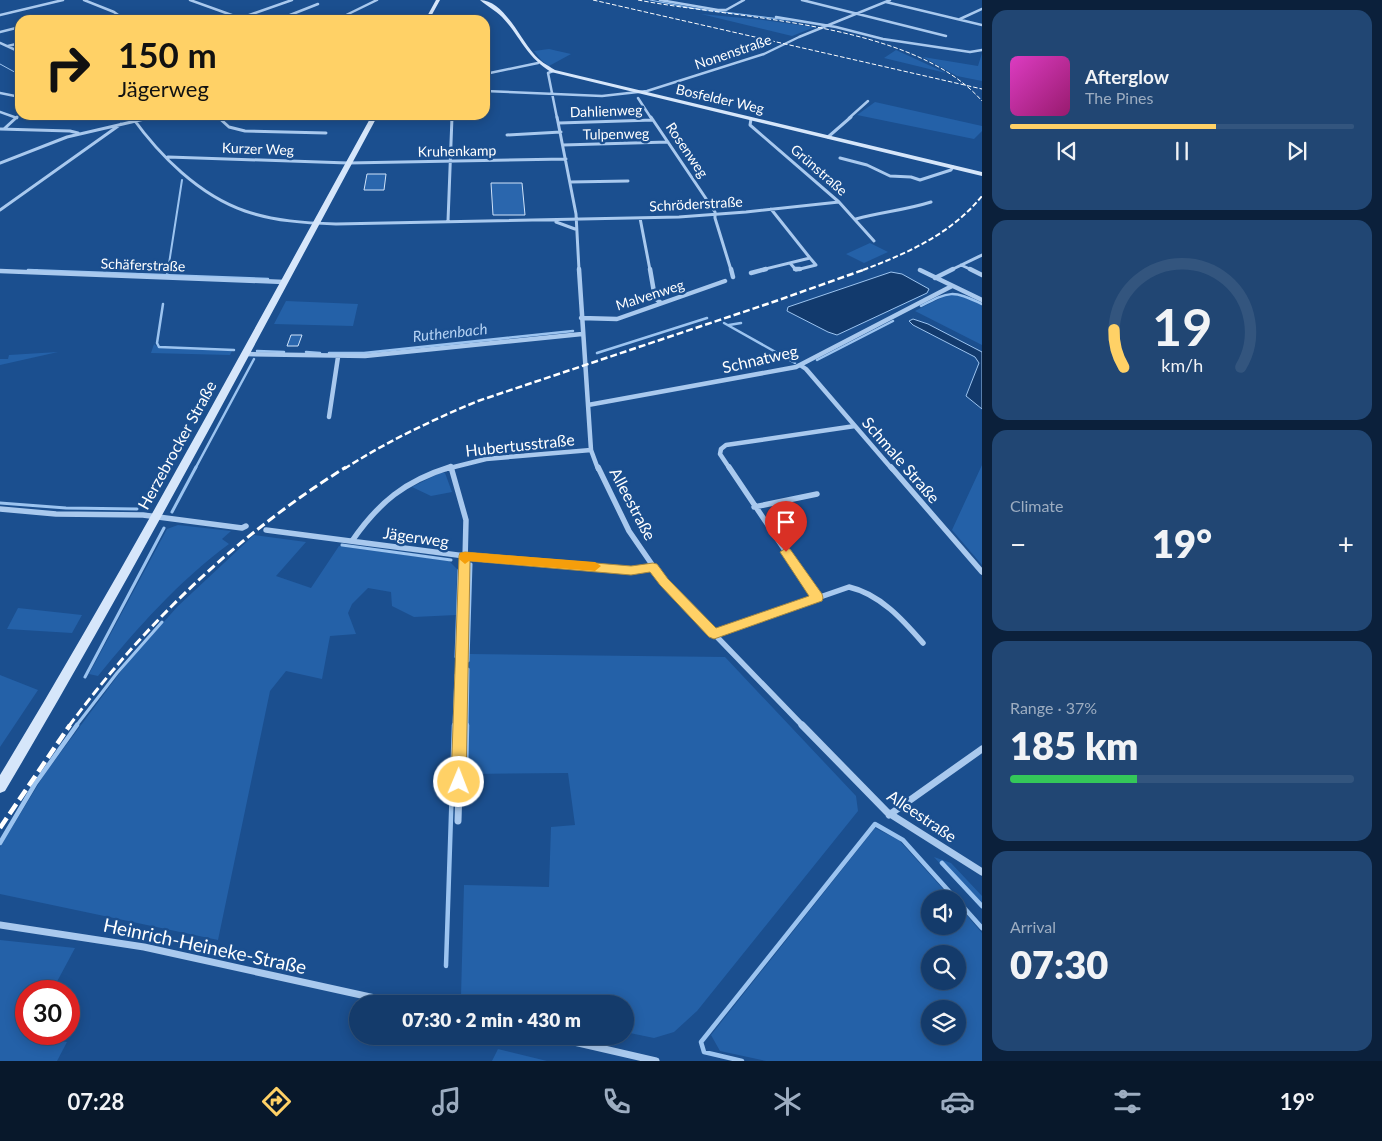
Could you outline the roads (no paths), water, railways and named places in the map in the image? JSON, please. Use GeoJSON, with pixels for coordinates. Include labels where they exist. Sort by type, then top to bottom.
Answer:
{"type":"FeatureCollection","features":[{"type":"Feature","properties":{"kind":"main road"},"geometry":{"type":"LineString","coordinates":[[429,15],[438,0]]}},
{"type":"Feature","properties":{"kind":"main road","name":"Bosfelder Weg"},"geometry":{"type":"LineString","coordinates":[[482,0],[492,5],[507,18],[538,63],[553,71],[639,95],[751,119],[982,174]]}},
{"type":"Feature","properties":{"kind":"main road","name":"Herzebrocker Straße"},"geometry":{"type":"LineString","coordinates":[[0,787],[60,687],[156,517],[372,120]]}},
{"type":"Feature","properties":{"kind":"street"},"geometry":{"type":"LineString","coordinates":[[0,15],[63,0]]}},
{"type":"Feature","properties":{"kind":"street"},"geometry":{"type":"LineString","coordinates":[[84,0],[118,15]]}},
{"type":"Feature","properties":{"kind":"street"},"geometry":{"type":"LineString","coordinates":[[190,0],[233,15]]}},
{"type":"Feature","properties":{"kind":"street"},"geometry":{"type":"LineString","coordinates":[[198,2],[207,0]]}},
{"type":"Feature","properties":{"kind":"street"},"geometry":{"type":"LineString","coordinates":[[250,15],[292,0]]}},
{"type":"Feature","properties":{"kind":"street"},"geometry":{"type":"LineString","coordinates":[[346,15],[376,0]]}},
{"type":"Feature","properties":{"kind":"street"},"geometry":{"type":"LineString","coordinates":[[660,0],[726,10],[744,0]]}},
{"type":"Feature","properties":{"kind":"street"},"geometry":{"type":"LineString","coordinates":[[802,0],[946,36]]}},
{"type":"Feature","properties":{"kind":"street","name":"Nonenstraße"},"geometry":{"type":"LineString","coordinates":[[490,91],[602,96],[639,95],[764,54],[890,0]]}},
{"type":"Feature","properties":{"kind":"street"},"geometry":{"type":"LineString","coordinates":[[366,1],[372,2]]}},
{"type":"Feature","properties":{"kind":"street"},"geometry":{"type":"LineString","coordinates":[[885,2],[982,25]]}},
{"type":"Feature","properties":{"kind":"street"},"geometry":{"type":"LineString","coordinates":[[290,15],[318,4]]}},
{"type":"Feature","properties":{"kind":"street"},"geometry":{"type":"LineString","coordinates":[[958,20],[982,9]]}},
{"type":"Feature","properties":{"kind":"street"},"geometry":{"type":"LineString","coordinates":[[776,17],[828,25],[892,41],[970,52],[982,50]]}},
{"type":"Feature","properties":{"kind":"street"},"geometry":{"type":"LineString","coordinates":[[0,32],[15,28]]}},
{"type":"Feature","properties":{"kind":"street"},"geometry":{"type":"LineString","coordinates":[[0,42],[15,50]]}},
{"type":"Feature","properties":{"kind":"street"},"geometry":{"type":"LineString","coordinates":[[8,46],[15,44]]}},
{"type":"Feature","properties":{"kind":"street"},"geometry":{"type":"LineString","coordinates":[[490,73],[538,63]]}},
{"type":"Feature","properties":{"kind":"street","name":"Alleestraße"},"geometry":{"type":"LineString","coordinates":[[553,71],[548,73],[561,132],[575,220],[591,450],[603,481],[617,509],[664,582],[889,815],[982,872]]}},
{"type":"Feature","properties":{"kind":"street"},"geometry":{"type":"LineString","coordinates":[[0,94],[15,96]]}},
{"type":"Feature","properties":{"kind":"street","name":"Rosenweg"},"geometry":{"type":"LineString","coordinates":[[639,95],[653,120],[715,212],[733,276]]}},
{"type":"Feature","properties":{"kind":"street"},"geometry":{"type":"LineString","coordinates":[[828,137],[868,101]]}},
{"type":"Feature","properties":{"kind":"street"},"geometry":{"type":"LineString","coordinates":[[0,112],[15,116]]}},
{"type":"Feature","properties":{"kind":"street","name":"Grünstraße"},"geometry":{"type":"LineString","coordinates":[[751,119],[750,125],[839,202],[874,241]]}},
{"type":"Feature","properties":{"kind":"street"},"geometry":{"type":"LineString","coordinates":[[5,129],[15,120]]}},
{"type":"Feature","properties":{"kind":"street"},"geometry":{"type":"LineString","coordinates":[[0,163],[50,142],[135,120]]}},
{"type":"Feature","properties":{"kind":"street","name":"Schröderstraße"},"geometry":{"type":"LineString","coordinates":[[135,120],[168,157],[198,186],[230,205],[276,219],[318,222],[553,221],[715,215],[839,202]]}},
{"type":"Feature","properties":{"kind":"street"},"geometry":{"type":"LineString","coordinates":[[222,120],[229,126],[245,130],[326,133]]}},
{"type":"Feature","properties":{"kind":"street"},"geometry":{"type":"LineString","coordinates":[[448,221],[452,120]]}},
{"type":"Feature","properties":{"kind":"street","name":"Dahlienweg"},"geometry":{"type":"LineString","coordinates":[[559,123],[653,120]]}},
{"type":"Feature","properties":{"kind":"street"},"geometry":{"type":"LineString","coordinates":[[0,210],[119,127],[121,123]]}},
{"type":"Feature","properties":{"kind":"street"},"geometry":{"type":"LineString","coordinates":[[0,129],[70,131],[78,134]]}},
{"type":"Feature","properties":{"kind":"street"},"geometry":{"type":"LineString","coordinates":[[507,135],[561,132]]}},
{"type":"Feature","properties":{"kind":"street","name":"Tulpenweg"},"geometry":{"type":"LineString","coordinates":[[563,145],[668,142]]}},
{"type":"Feature","properties":{"kind":"street","name":"Kurzer Weg"},"geometry":{"type":"LineString","coordinates":[[168,157],[348,163]]}},
{"type":"Feature","properties":{"kind":"street"},"geometry":{"type":"LineString","coordinates":[[840,158],[866,165],[890,176],[911,177],[920,180],[951,170],[954,167]]}},
{"type":"Feature","properties":{"kind":"street","name":"Kruhenkamp"},"geometry":{"type":"LineString","coordinates":[[348,163],[566,160]]}},
{"type":"Feature","properties":{"kind":"street"},"geometry":{"type":"LineString","coordinates":[[570,182],[628,181]]}},
{"type":"Feature","properties":{"kind":"street"},"geometry":{"type":"LineString","coordinates":[[856,219],[886,211],[907,210],[931,202]]}},
{"type":"Feature","properties":{"kind":"street"},"geometry":{"type":"LineString","coordinates":[[771,210],[816,265],[796,270],[790,263]]}},
{"type":"Feature","properties":{"kind":"street"},"geometry":{"type":"LineString","coordinates":[[640,218],[655,298],[662,303]]}},
{"type":"Feature","properties":{"kind":"street","name":"Schröderstraße"},"geometry":{"type":"LineString","coordinates":[[553,221],[575,230]]}},
{"type":"Feature","properties":{"kind":"street"},"geometry":{"type":"LineString","coordinates":[[935,278],[982,255]]}},
{"type":"Feature","properties":{"kind":"street"},"geometry":{"type":"LineString","coordinates":[[751,273],[810,258]]}},
{"type":"Feature","properties":{"kind":"street"},"geometry":{"type":"LineString","coordinates":[[961,265],[982,275]]}},
{"type":"Feature","properties":{"kind":"street"},"geometry":{"type":"LineString","coordinates":[[920,270],[982,300]]}},
{"type":"Feature","properties":{"kind":"street","name":"Schäferstraße"},"geometry":{"type":"LineString","coordinates":[[1,273],[284,282]]}},
{"type":"Feature","properties":{"kind":"street","name":"Malvenweg"},"geometry":{"type":"LineString","coordinates":[[581,318],[617,319],[725,281]]}},
{"type":"Feature","properties":{"kind":"street","name":"Schnatweg"},"geometry":{"type":"LineString","coordinates":[[588,405],[800,365],[952,286]]}},
{"type":"Feature","properties":{"kind":"street"},"geometry":{"type":"LineString","coordinates":[[245,354],[365,356],[582,334]]}},
{"type":"Feature","properties":{"kind":"street"},"geometry":{"type":"LineString","coordinates":[[329,417],[338,357]]}},
{"type":"Feature","properties":{"kind":"street","name":"Schmale Straße"},"geometry":{"type":"LineString","coordinates":[[800,365],[806,369],[982,572]]}},
{"type":"Feature","properties":{"kind":"street"},"geometry":{"type":"LineString","coordinates":[[817,598],[754,507],[720,454],[721,449],[726,445],[855,426]]}},
{"type":"Feature","properties":{"kind":"street","name":"Hubertusstraße"},"geometry":{"type":"LineString","coordinates":[[352,541],[369,517],[388,498],[435,470],[506,457],[591,450]]}},
{"type":"Feature","properties":{"kind":"street","name":"Hubertusstraße"},"geometry":{"type":"LineString","coordinates":[[451,466],[466,520],[458,821]]}},
{"type":"Feature","properties":{"kind":"street"},"geometry":{"type":"LineString","coordinates":[[754,507],[818,494]]}},
{"type":"Feature","properties":{"kind":"street"},"geometry":{"type":"LineString","coordinates":[[0,509],[56,514],[156,517],[242,528],[246,526]]}},
{"type":"Feature","properties":{"kind":"street","name":"Jägerweg"},"geometry":{"type":"LineString","coordinates":[[266,530],[465,556],[631,571],[653,567]]}},
{"type":"Feature","properties":{"kind":"street"},"geometry":{"type":"LineString","coordinates":[[714,634],[849,587],[863,589],[909,627],[923,643]]}},
{"type":"Feature","properties":{"kind":"street"},"geometry":{"type":"LineString","coordinates":[[889,815],[982,749]]}},
{"type":"Feature","properties":{"kind":"street","name":"Heinrich-Heineke-Straße"},"geometry":{"type":"LineString","coordinates":[[0,925],[144,947],[361,995]]}},
{"type":"Feature","properties":{"kind":"street"},"geometry":{"type":"LineString","coordinates":[[587,1045],[656,1061]]}},
{"type":"Feature","properties":{"kind":"waterway"},"geometry":{"type":"LineString","coordinates":[[650,0],[692,8],[788,20]]}},
{"type":"Feature","properties":{"kind":"waterway","name":"Ruthenbach"},"geometry":{"type":"LineString","coordinates":[[0,64],[15,72]]}},
{"type":"Feature","properties":{"kind":"waterway","name":"Ruthenbach"},"geometry":{"type":"LineString","coordinates":[[168,270],[182,180]]}},
{"type":"Feature","properties":{"kind":"waterway","name":"Ruthenbach"},"geometry":{"type":"LineString","coordinates":[[167,275],[168,269]]}},
{"type":"Feature","properties":{"kind":"waterway"},"geometry":{"type":"LineString","coordinates":[[37,270],[28,270],[268,279]]}},
{"type":"Feature","properties":{"kind":"waterway","name":"Ruthenbach"},"geometry":{"type":"LineString","coordinates":[[921,306],[939,297],[951,294],[964,296],[982,304]]}},
{"type":"Feature","properties":{"kind":"waterway","name":"Ruthenbach"},"geometry":{"type":"LineString","coordinates":[[163,304],[157,343],[159,347],[234,350]]}},
{"type":"Feature","properties":{"kind":"waterway","name":"Ruthenbach"},"geometry":{"type":"LineString","coordinates":[[597,353],[707,318]]}},
{"type":"Feature","properties":{"kind":"waterway","name":"Ruthenbach"},"geometry":{"type":"LineString","coordinates":[[817,360],[893,321]]}},
{"type":"Feature","properties":{"kind":"waterway","name":"Ruthenbach"},"geometry":{"type":"LineString","coordinates":[[724,323],[795,363]]}},
{"type":"Feature","properties":{"kind":"waterway"},"geometry":{"type":"LineString","coordinates":[[729,325],[741,323]]}},
{"type":"Feature","properties":{"kind":"waterway","name":"Ruthenbach"},"geometry":{"type":"LineString","coordinates":[[329,353],[364,353],[573,331]]}},
{"type":"Feature","properties":{"kind":"waterway","name":"Ruthenbach"},"geometry":{"type":"LineString","coordinates":[[257,351],[284,352]]}},
{"type":"Feature","properties":{"kind":"waterway","name":"Ruthenbach"},"geometry":{"type":"LineString","coordinates":[[306,352],[320,353]]}},
{"type":"Feature","properties":{"kind":"waterway"},"geometry":{"type":"LineString","coordinates":[[195,469],[254,359]]}},
{"type":"Feature","properties":{"kind":"waterway"},"geometry":{"type":"LineString","coordinates":[[172,512],[196,467]]}},
{"type":"Feature","properties":{"kind":"waterway"},"geometry":{"type":"LineString","coordinates":[[0,503],[66,508],[137,509]]}},
{"type":"Feature","properties":{"kind":"waterway"},"geometry":{"type":"LineString","coordinates":[[85,677],[164,528]]}},
{"type":"Feature","properties":{"kind":"waterway"},"geometry":{"type":"LineString","coordinates":[[342,545],[451,560]]}},
{"type":"Feature","properties":{"kind":"waterway"},"geometry":{"type":"LineString","coordinates":[[468,661],[471,564]]}},
{"type":"Feature","properties":{"kind":"waterway"},"geometry":{"type":"LineString","coordinates":[[456,657],[459,570]]}},
{"type":"Feature","properties":{"kind":"waterway"},"geometry":{"type":"LineString","coordinates":[[76,726],[117,673],[162,622]]}},
{"type":"Feature","properties":{"kind":"waterway"},"geometry":{"type":"LineString","coordinates":[[467,726],[468,669]]}},
{"type":"Feature","properties":{"kind":"waterway"},"geometry":{"type":"LineString","coordinates":[[454,726],[456,675]]}},
{"type":"Feature","properties":{"kind":"waterway"},"geometry":{"type":"LineString","coordinates":[[0,843],[35,784],[77,725]]}},
{"type":"Feature","properties":{"kind":"waterway"},"geometry":{"type":"LineString","coordinates":[[446,966],[454,725]]}},
{"type":"Feature","properties":{"kind":"waterway"},"geometry":{"type":"LineString","coordinates":[[466,773],[467,725]]}},
{"type":"Feature","properties":{"kind":"waterway"},"geometry":{"type":"LineString","coordinates":[[742,1061],[704,1052],[701,1042],[875,824],[903,840],[948,890]]}},
{"type":"Feature","properties":{"kind":"waterway"},"geometry":{"type":"LineString","coordinates":[[942,863],[982,906]]}},
{"type":"Feature","properties":{"kind":"waterway"},"geometry":{"type":"LineString","coordinates":[[966,910],[982,928]]}},
{"type":"Feature","properties":{"kind":"railway"},"geometry":{"type":"LineString","coordinates":[[593,0],[962,84]]}},
{"type":"Feature","properties":{"kind":"railway"},"geometry":{"type":"LineString","coordinates":[[638,0],[772,19],[869,39],[913,55],[951,75],[962,84]]}},
{"type":"Feature","properties":{"kind":"railway"},"geometry":{"type":"LineString","coordinates":[[962,84],[982,89]]}},
{"type":"Feature","properties":{"kind":"railway"},"geometry":{"type":"LineString","coordinates":[[962,84],[982,101]]}},
{"type":"Feature","properties":{"kind":"railway"},"geometry":{"type":"LineString","coordinates":[[863,270],[896,257],[943,232],[982,196]]}},
{"type":"Feature","properties":{"kind":"railway"},"geometry":{"type":"LineString","coordinates":[[344,469],[410,432],[478,401],[866,269]]}},
{"type":"Feature","properties":{"kind":"railway"},"geometry":{"type":"LineString","coordinates":[[69,726],[129,652],[195,583],[267,522],[306,493],[346,467]]}},
{"type":"Feature","properties":{"kind":"railway"},"geometry":{"type":"LineString","coordinates":[[0,828],[70,725]]}}]}
